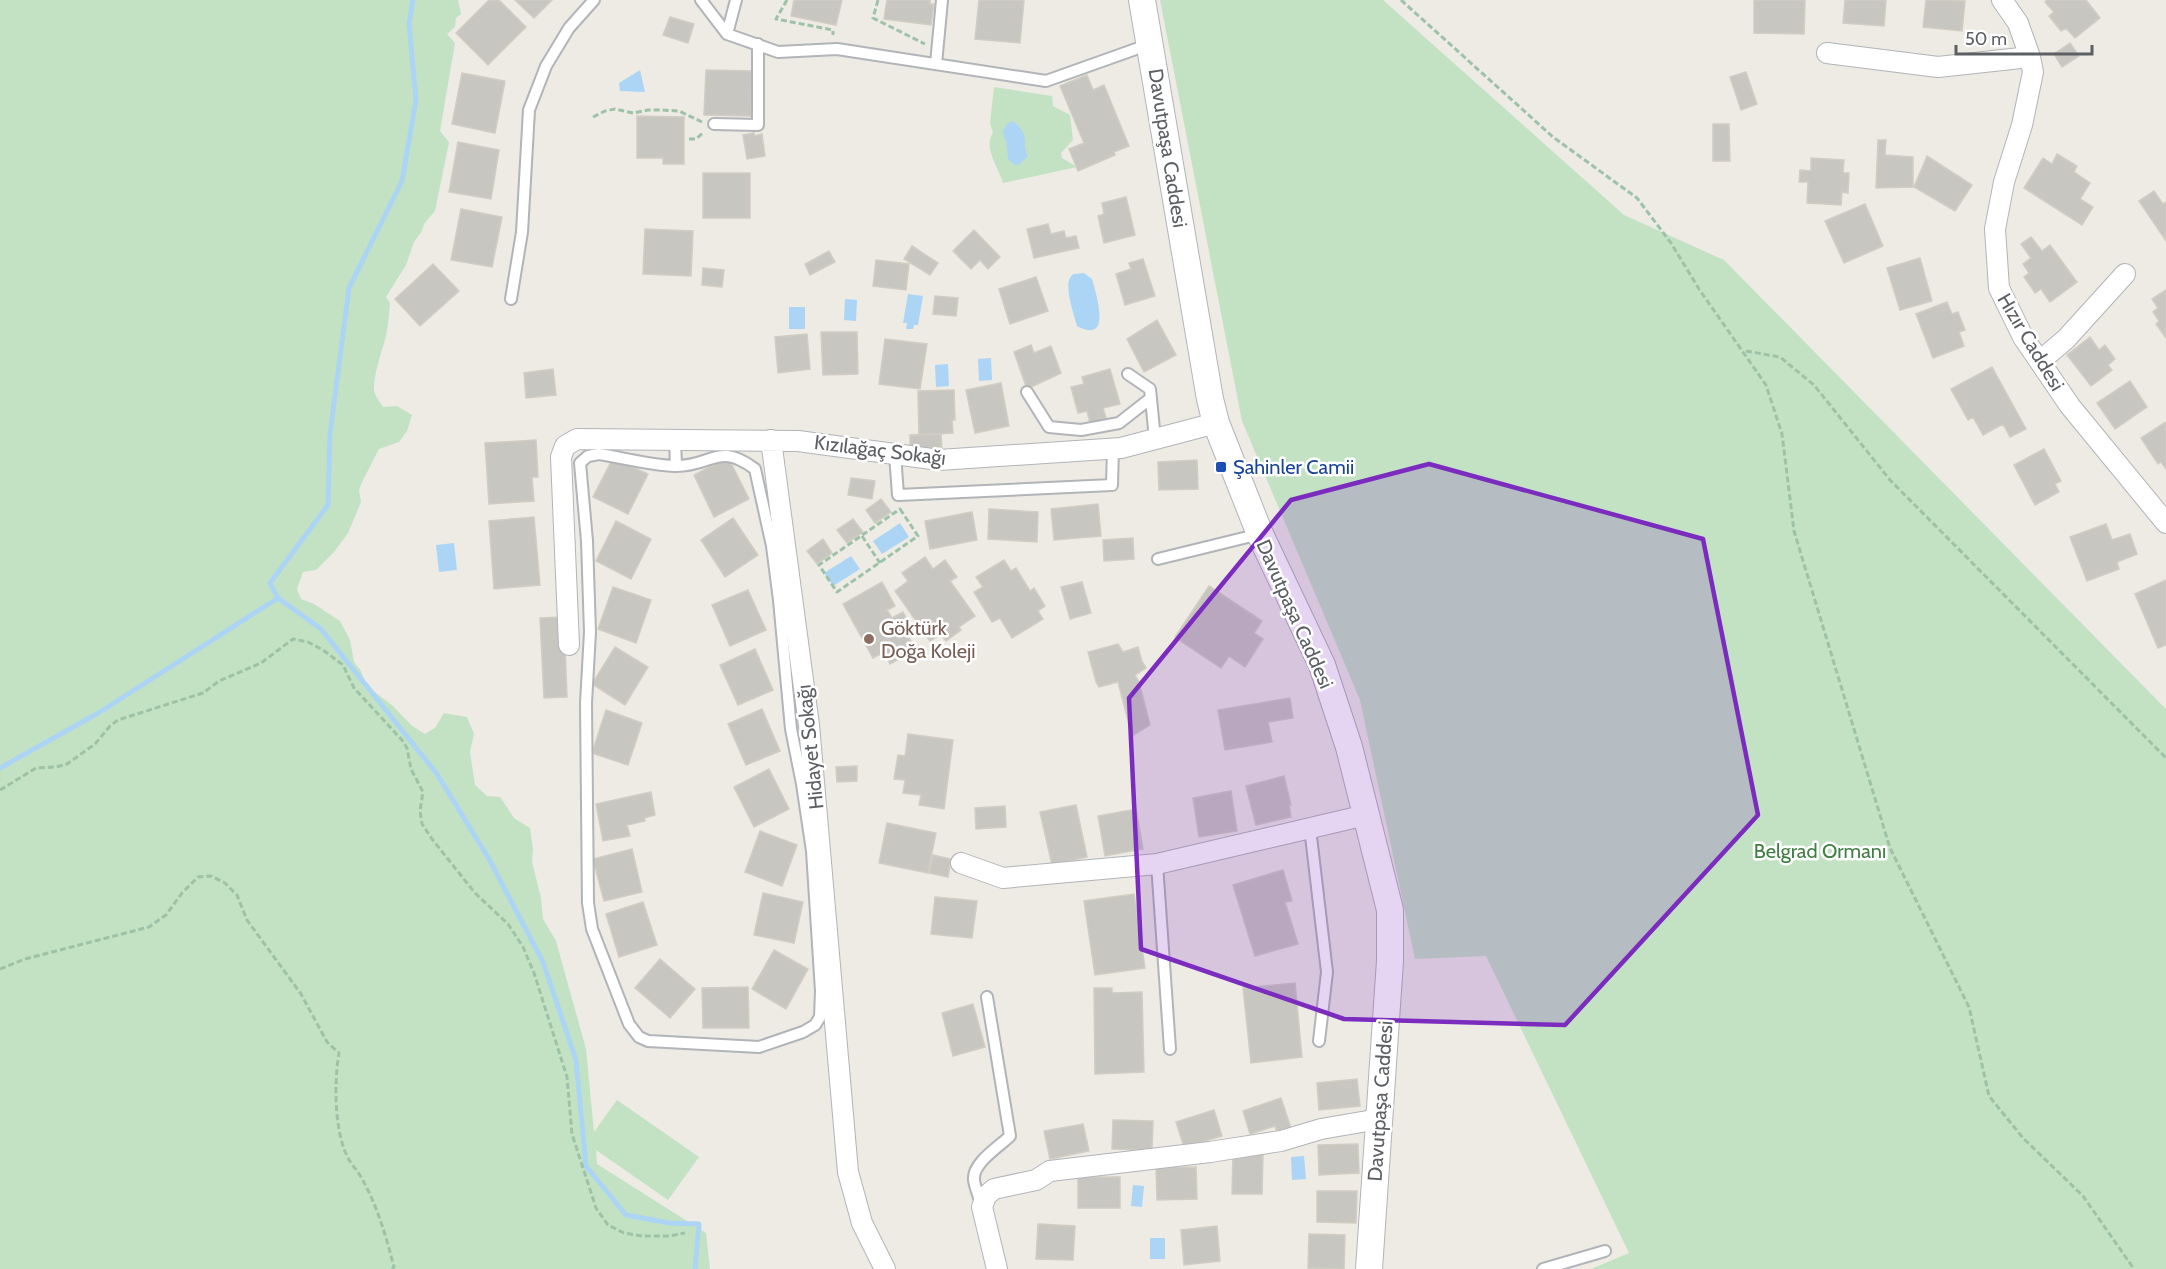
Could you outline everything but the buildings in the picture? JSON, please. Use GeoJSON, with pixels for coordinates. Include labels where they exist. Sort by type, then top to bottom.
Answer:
{"type":"FeatureCollection","features":[{"type":"Feature","properties":{"kind":"street","name":"Davutpaşa Caddesi"},"geometry":{"type":"LineString","coordinates":[[1142,0],[1216,423],[1260,534],[1322,665],[1349,747],[1390,910],[1391,938],[1370,1269]]}},
{"type":"Feature","properties":{"kind":"street","name":"Hızır Caddesi"},"geometry":{"type":"LineString","coordinates":[[2002,0],[2018,23],[2030,57],[2032,82],[2022,125],[2004,182],[1995,229],[1995,261],[1999,288],[2023,337],[2070,406],[2166,523]]}},
{"type":"Feature","properties":{"kind":"street"},"geometry":{"type":"LineString","coordinates":[[1827,53],[1938,67],[2030,57]]}},
{"type":"Feature","properties":{"kind":"street"},"geometry":{"type":"LineString","coordinates":[[2040,361],[2066,339],[2126,274]]}},
{"type":"Feature","properties":{"kind":"street","name":"Kızılağaç Sokağı"},"geometry":{"type":"LineString","coordinates":[[569,645],[561,456],[565,446],[577,439],[798,441],[939,460],[1113,448],[1216,423]]}},
{"type":"Feature","properties":{"kind":"street","name":"Hidayet Sokağı"},"geometry":{"type":"LineString","coordinates":[[771,440],[809,725],[848,1172],[862,1223],[885,1269]]}},
{"type":"Feature","properties":{"kind":"street"},"geometry":{"type":"LineString","coordinates":[[961,862],[1003,878],[1157,864],[1366,815]]}},
{"type":"Feature","properties":{"kind":"street"},"geometry":{"type":"LineString","coordinates":[[997,1269],[982,1207],[987,1196],[994,1189],[1036,1180],[1050,1171],[1281,1141],[1321,1129],[1379,1119]]}},
{"type":"Feature","properties":{"kind":"lane"},"geometry":{"type":"LineString","coordinates":[[511,299],[522,232],[529,110],[546,66],[569,28],[594,0]]}},
{"type":"Feature","properties":{"kind":"lane"},"geometry":{"type":"LineString","coordinates":[[701,0],[727,34],[778,52],[832,49],[1046,81],[1151,44]]}},
{"type":"Feature","properties":{"kind":"lane"},"geometry":{"type":"LineString","coordinates":[[727,34],[736,0]]}},
{"type":"Feature","properties":{"kind":"lane"},"geometry":{"type":"LineString","coordinates":[[936,64],[942,0]]}},
{"type":"Feature","properties":{"kind":"lane"},"geometry":{"type":"LineString","coordinates":[[713,125],[758,125],[758,44]]}},
{"type":"Feature","properties":{"kind":"lane"},"geometry":{"type":"LineString","coordinates":[[1128,374],[1150,389],[1155,439]]}},
{"type":"Feature","properties":{"kind":"lane"},"geometry":{"type":"LineString","coordinates":[[1027,392],[1049,427],[1081,430],[1119,423],[1151,398]]}},
{"type":"Feature","properties":{"kind":"lane"},"geometry":{"type":"LineString","coordinates":[[675,439],[676,466]]}},
{"type":"Feature","properties":{"kind":"lane"},"geometry":{"type":"LineString","coordinates":[[895,454],[898,495],[1113,485],[1113,448]]}},
{"type":"Feature","properties":{"kind":"lane"},"geometry":{"type":"LineString","coordinates":[[599,454],[676,466],[725,454],[742,459],[755,469],[776,579],[791,729],[812,851],[821,991],[820,1017],[814,1025],[803,1032],[759,1047],[648,1041],[639,1037],[630,1024],[592,929],[588,903],[585,703],[590,632],[587,541],[580,463],[588,456],[599,454]]}},
{"type":"Feature","properties":{"kind":"lane"},"geometry":{"type":"LineString","coordinates":[[1158,559],[1260,534]]}},
{"type":"Feature","properties":{"kind":"lane"},"geometry":{"type":"LineString","coordinates":[[1310,828],[1327,972],[1319,1041]]}},
{"type":"Feature","properties":{"kind":"lane"},"geometry":{"type":"LineString","coordinates":[[1157,864],[1170,1049]]}},
{"type":"Feature","properties":{"kind":"lane"},"geometry":{"type":"LineString","coordinates":[[982,1207],[974,1178],[979,1163],[1010,1136],[987,997]]}},
{"type":"Feature","properties":{"kind":"lane"},"geometry":{"type":"LineString","coordinates":[[1543,1269],[1605,1251]]}},
{"type":"Feature","properties":{"kind":"path"},"geometry":{"type":"LineString","coordinates":[[787,0],[776,19],[833,30],[832,49]]}},
{"type":"Feature","properties":{"kind":"path"},"geometry":{"type":"LineString","coordinates":[[878,0],[873,18],[937,51]]}},
{"type":"Feature","properties":{"kind":"path"},"geometry":{"type":"LineString","coordinates":[[1401,0],[1554,137],[1637,198],[1671,243],[1766,385],[1782,434],[1794,531],[1890,848],[1969,1006],[1989,1096],[2023,1138],[2083,1196],[2134,1269]]}},
{"type":"Feature","properties":{"kind":"path"},"geometry":{"type":"LineString","coordinates":[[593,117],[615,109],[633,113],[648,110],[679,111],[713,125]]}},
{"type":"Feature","properties":{"kind":"path"},"geometry":{"type":"LineString","coordinates":[[1744,351],[1780,357],[1814,385],[1890,480],[2166,758]]}},
{"type":"Feature","properties":{"kind":"path"},"geometry":{"type":"LineString","coordinates":[[900,509],[918,536],[880,562],[837,592],[819,565],[900,509]]}},
{"type":"Feature","properties":{"kind":"path"},"geometry":{"type":"LineString","coordinates":[[862,536],[880,562]]}},
{"type":"Feature","properties":{"kind":"path"},"geometry":{"type":"LineString","coordinates":[[0,790],[36,768],[67,765],[96,744],[110,726],[118,720],[203,693],[219,681],[261,663],[293,639],[308,642],[323,650],[343,665],[354,688],[402,740],[407,748],[411,769],[423,792],[420,811],[422,824],[475,892],[508,924],[523,947],[545,1006],[567,1077],[572,1134],[596,1208],[608,1225],[624,1233],[642,1236],[669,1236],[685,1233]]}},
{"type":"Feature","properties":{"kind":"path"},"geometry":{"type":"LineString","coordinates":[[0,969],[25,959],[149,927],[166,915],[182,893],[198,877],[211,876],[225,883],[237,895],[247,920],[301,994],[327,1041],[339,1053],[336,1070],[340,1132],[347,1157],[361,1177],[383,1226],[394,1268],[392,1269]]}},
{"type":"Feature","properties":{"kind":"highlighted area"},"geometry":{"type":"Polygon","coordinates":[[[1429,464],[1703,539],[1758,815],[1565,1025],[1344,1019],[1141,949],[1129,698],[1291,500],[1429,464]]]}},
{"type":"Feature","properties":{"kind":"green space"},"geometry":{"type":"Polygon","coordinates":[[[0,0],[458,0],[461,14],[456,18],[455,27],[447,34],[455,43],[440,131],[449,142],[435,211],[424,224],[414,242],[406,265],[386,297],[390,303],[388,327],[374,385],[375,394],[383,407],[397,406],[412,415],[407,431],[399,442],[379,449],[359,490],[361,502],[348,533],[334,552],[316,570],[303,572],[297,589],[301,599],[314,604],[340,621],[350,640],[354,662],[365,682],[411,725],[425,734],[435,728],[444,713],[467,717],[474,734],[470,752],[475,785],[487,796],[500,797],[514,818],[530,828],[532,862],[541,898],[543,919],[556,941],[586,1049],[594,1132],[617,1100],[699,1157],[668,1200],[596,1150],[597,1164],[706,1233],[710,1269],[0,1269],[0,0]]]}},
{"type":"Feature","properties":{"kind":"green space","name":"Belgrad Ormanı"},"geometry":{"type":"Polygon","coordinates":[[[1160,0],[1383,0],[1624,215],[1724,260],[2166,709],[2166,1269],[1591,1269],[1629,1253],[1486,956],[1415,959],[1360,700],[1242,421],[1160,0]]]}},
{"type":"Feature","properties":{"kind":"green space"},"geometry":{"type":"Polygon","coordinates":[[[994,87],[1052,96],[1053,106],[1070,115],[1073,140],[1061,153],[1062,158],[1077,167],[1003,183],[990,151],[990,139],[993,133],[990,123],[994,87]]]}},
{"type":"Feature","properties":{"kind":"water"},"geometry":{"type":"Polygon","coordinates":[[[640,70],[645,92],[620,91],[619,83],[640,70]]]}},
{"type":"Feature","properties":{"kind":"water"},"geometry":{"type":"Polygon","coordinates":[[[1013,121],[1022,131],[1028,156],[1019,165],[1015,165],[1008,159],[1003,131],[1007,124],[1013,121]]]}},
{"type":"Feature","properties":{"kind":"water"},"geometry":{"type":"Polygon","coordinates":[[[1084,273],[1092,279],[1100,315],[1095,329],[1088,330],[1077,326],[1068,290],[1070,277],[1084,273]]]}},
{"type":"Feature","properties":{"kind":"water"},"geometry":{"type":"Polygon","coordinates":[[[908,294],[923,296],[918,325],[914,325],[913,329],[906,329],[907,323],[903,323],[908,294]]]}},
{"type":"Feature","properties":{"kind":"water"},"geometry":{"type":"Polygon","coordinates":[[[845,299],[857,300],[856,321],[844,320],[845,299]]]}},
{"type":"Feature","properties":{"kind":"water"},"geometry":{"type":"Polygon","coordinates":[[[789,307],[805,307],[805,329],[789,329],[789,307]]]}},
{"type":"Feature","properties":{"kind":"water"},"geometry":{"type":"Polygon","coordinates":[[[991,358],[992,380],[979,381],[978,359],[991,358]]]}},
{"type":"Feature","properties":{"kind":"water"},"geometry":{"type":"Polygon","coordinates":[[[948,364],[949,386],[936,387],[935,365],[948,364]]]}},
{"type":"Feature","properties":{"kind":"water"},"geometry":{"type":"Polygon","coordinates":[[[900,523],[909,537],[882,554],[873,541],[900,523]]]}},
{"type":"Feature","properties":{"kind":"water"},"geometry":{"type":"Polygon","coordinates":[[[454,543],[457,570],[439,572],[436,545],[454,543]]]}},
{"type":"Feature","properties":{"kind":"water"},"geometry":{"type":"Polygon","coordinates":[[[851,556],[860,569],[833,586],[824,573],[851,556]]]}},
{"type":"Feature","properties":{"kind":"water"},"geometry":{"type":"Polygon","coordinates":[[[1304,1156],[1306,1179],[1292,1180],[1291,1157],[1304,1156]]]}},
{"type":"Feature","properties":{"kind":"water"},"geometry":{"type":"Polygon","coordinates":[[[1133,1185],[1144,1186],[1142,1207],[1131,1206],[1133,1185]]]}},
{"type":"Feature","properties":{"kind":"water"},"geometry":{"type":"Polygon","coordinates":[[[1150,1238],[1165,1238],[1165,1259],[1150,1259],[1150,1238]]]}},
{"type":"Feature","properties":{"kind":"waterway"},"geometry":{"type":"LineString","coordinates":[[413,0],[409,24],[416,100],[402,181],[349,288],[330,434],[328,505],[270,583],[278,598],[321,629],[437,774],[489,859],[543,962],[576,1060],[586,1166],[626,1215],[669,1223],[699,1224],[695,1269]]}},
{"type":"Feature","properties":{"kind":"waterway"},"geometry":{"type":"LineString","coordinates":[[0,768],[100,712],[278,598]]}},
{"type":"Feature","properties":{"kind":"place","name":"Şahinler Camii"},"geometry":{"type":"Point","coordinates":[1221,467]}},
{"type":"Feature","properties":{"kind":"place","name":"Göktürk Doğa Koleji"},"geometry":{"type":"Point","coordinates":[869,639]}}]}
